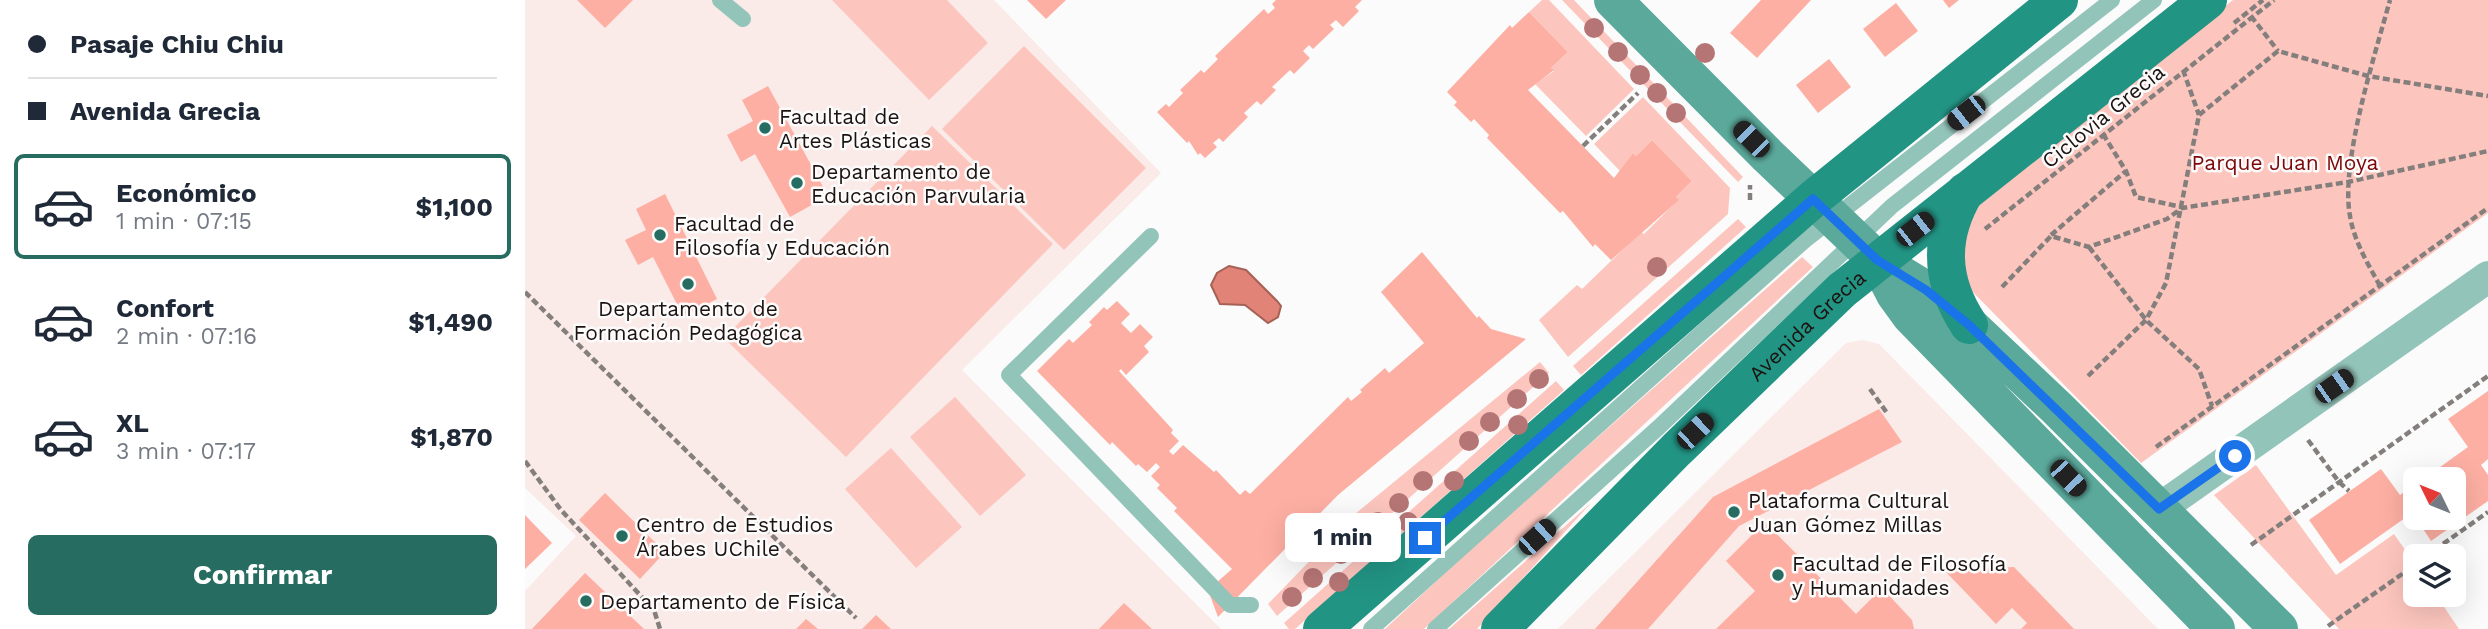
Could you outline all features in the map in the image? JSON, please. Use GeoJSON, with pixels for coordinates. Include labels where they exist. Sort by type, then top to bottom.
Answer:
{"type":"FeatureCollection","features":[{"type":"Feature","properties":{"kind":"main road","name":"Avenida Grecia"},"geometry":{"type":"LineString","coordinates":[[1500,629],[1686,440],[1844,229],[2059,0]]}},
{"type":"Feature","properties":{"kind":"main road","name":"Avenida Grecia"},"geometry":{"type":"LineString","coordinates":[[1322,629],[1844,229],[1966,190],[2208,0]]}},
{"type":"Feature","properties":{"kind":"main road"},"geometry":{"type":"LineString","coordinates":[[1966,190],[1947,229],[1944,257],[1951,293],[1969,325]]}},
{"type":"Feature","properties":{"kind":"street"},"geometry":{"type":"LineString","coordinates":[[1613,0],[1844,229],[1911,316],[2216,629]]}},
{"type":"Feature","properties":{"kind":"street"},"geometry":{"type":"LineString","coordinates":[[1844,229],[1969,325],[2279,629]]}},
{"type":"Feature","properties":{"kind":"street"},"geometry":{"type":"LineString","coordinates":[[2125,536],[2159,509],[2488,277]]}},
{"type":"Feature","properties":{"kind":"lane"},"geometry":{"type":"LineString","coordinates":[[720,0],[743,19]]}},
{"type":"Feature","properties":{"kind":"lane"},"geometry":{"type":"LineString","coordinates":[[1371,629],[1519,493],[1844,229],[2112,0]]}},
{"type":"Feature","properties":{"kind":"lane"},"geometry":{"type":"LineString","coordinates":[[1434,629],[1659,428],[1844,229],[1892,206],[2154,0]]}},
{"type":"Feature","properties":{"kind":"lane"},"geometry":{"type":"LineString","coordinates":[[1151,236],[1009,374],[1230,605],[1251,605]]}},
{"type":"Feature","properties":{"kind":"path","name":"Ciclovia Grecia"},"geometry":{"type":"LineString","coordinates":[[1985,230],[2182,69],[2274,0]]}},
{"type":"Feature","properties":{"kind":"path"},"geometry":{"type":"LineString","coordinates":[[2380,286],[2361,250],[2350,216],[2348,182],[2368,76],[2390,0]]}},
{"type":"Feature","properties":{"kind":"path"},"geometry":{"type":"LineString","coordinates":[[2249,11],[2278,51],[2368,76],[2488,96]]}},
{"type":"Feature","properties":{"kind":"path"},"geometry":{"type":"LineString","coordinates":[[2199,115],[2278,51]]}},
{"type":"Feature","properties":{"kind":"path"},"geometry":{"type":"LineString","coordinates":[[2088,376],[2145,320],[2166,283],[2199,115],[2182,69]]}},
{"type":"Feature","properties":{"kind":"path"},"geometry":{"type":"LineString","coordinates":[[1583,146],[1639,93]]}},
{"type":"Feature","properties":{"kind":"path"},"geometry":{"type":"LineString","coordinates":[[2102,133],[2126,171],[2137,197],[2182,208],[2348,182],[2488,150]]}},
{"type":"Feature","properties":{"kind":"path"},"geometry":{"type":"LineString","coordinates":[[2002,287],[2051,236],[2126,171]]}},
{"type":"Feature","properties":{"kind":"path"},"geometry":{"type":"LineString","coordinates":[[2051,236],[2089,247],[2167,219],[2182,208]]}},
{"type":"Feature","properties":{"kind":"path"},"geometry":{"type":"LineString","coordinates":[[2156,447],[2488,208]]}},
{"type":"Feature","properties":{"kind":"path"},"geometry":{"type":"LineString","coordinates":[[2089,247],[2145,320],[2199,369],[2212,406]]}},
{"type":"Feature","properties":{"kind":"path"},"geometry":{"type":"LineString","coordinates":[[525,292],[856,618]]}},
{"type":"Feature","properties":{"kind":"path"},"geometry":{"type":"LineString","coordinates":[[2251,545],[2488,376]]}},
{"type":"Feature","properties":{"kind":"path"},"geometry":{"type":"LineString","coordinates":[[1870,389],[1887,413]]}},
{"type":"Feature","properties":{"kind":"path"},"geometry":{"type":"LineString","coordinates":[[2290,416],[2339,482],[2349,491]]}},
{"type":"Feature","properties":{"kind":"path"},"geometry":{"type":"LineString","coordinates":[[525,461],[561,510],[654,610],[660,629]]}},
{"type":"Feature","properties":{"kind":"path"},"geometry":{"type":"LineString","coordinates":[[2443,544],[2488,512]]}},
{"type":"Feature","properties":{"kind":"path"},"geometry":{"type":"LineString","coordinates":[[2328,626],[2403,573]]}},
{"type":"Feature","properties":{"kind":"shaded area"},"geometry":{"type":"Polygon","coordinates":[[[525,0],[994,0],[1161,173],[962,370],[1221,629],[525,629],[525,591],[576,536],[525,488],[525,0]]]}},
{"type":"Feature","properties":{"kind":"shaded area"},"geometry":{"type":"Polygon","coordinates":[[[1229,266],[1246,270],[1277,301],[1281,306],[1278,317],[1268,323],[1245,305],[1220,304],[1211,285],[1217,273],[1229,266]]]}},
{"type":"Feature","properties":{"kind":"shaded area"},"geometry":{"type":"Polygon","coordinates":[[[1862,340],[1879,344],[2158,629],[1558,629],[1846,343],[1862,340]]]}},
{"type":"Feature","properties":{"kind":"green space"},"geometry":{"type":"Polygon","coordinates":[[[832,0],[947,0],[988,43],[929,100],[832,0]]]}},
{"type":"Feature","properties":{"kind":"green space"},"geometry":{"type":"Polygon","coordinates":[[[1542,0],[1549,0],[1634,89],[1586,136],[1535,84],[1554,71],[1551,68],[1568,52],[1529,12],[1542,0]]]}},
{"type":"Feature","properties":{"kind":"green space"},"geometry":{"type":"Polygon","coordinates":[[[1562,0],[1574,0],[1743,177],[1738,182],[1562,0]]]}},
{"type":"Feature","properties":{"kind":"green space","name":"Parque Juan Moya"},"geometry":{"type":"Polygon","coordinates":[[[2233,0],[2488,0],[2488,213],[2141,463],[1963,282],[1961,216],[2233,0]]]}},
{"type":"Feature","properties":{"kind":"green space"},"geometry":{"type":"Polygon","coordinates":[[[1024,46],[1146,168],[1064,250],[942,129],[1024,46]]]}},
{"type":"Feature","properties":{"kind":"green space"},"geometry":{"type":"Polygon","coordinates":[[[1643,97],[1730,188],[1728,214],[1568,357],[1539,320],[1577,285],[1582,289],[1641,232],[1644,234],[1678,200],[1676,197],[1692,181],[1652,140],[1636,156],[1633,153],[1620,171],[1594,144],[1643,97]]]}},
{"type":"Feature","properties":{"kind":"green space"},"geometry":{"type":"Polygon","coordinates":[[[932,126],[1053,244],[846,457],[724,338],[932,126]]]}},
{"type":"Feature","properties":{"kind":"green space"},"geometry":{"type":"Polygon","coordinates":[[[1738,219],[1746,227],[1581,375],[1573,366],[1738,219]]]}},
{"type":"Feature","properties":{"kind":"green space"},"geometry":{"type":"Polygon","coordinates":[[[1802,257],[1813,267],[1424,629],[1385,629],[1474,546],[1802,257]]]}},
{"type":"Feature","properties":{"kind":"green space"},"geometry":{"type":"Polygon","coordinates":[[[1540,362],[1549,373],[1277,616],[1268,604],[1355,514],[1540,362]]]}},
{"type":"Feature","properties":{"kind":"green space"},"geometry":{"type":"Polygon","coordinates":[[[1556,381],[1564,390],[1295,629],[1289,629],[1284,623],[1556,381]]]}},
{"type":"Feature","properties":{"kind":"green space"},"geometry":{"type":"Polygon","coordinates":[[[955,397],[1026,475],[980,516],[910,437],[955,397]]]}},
{"type":"Feature","properties":{"kind":"green space"},"geometry":{"type":"Polygon","coordinates":[[[891,448],[962,527],[916,568],[845,489],[891,448]]]}},
{"type":"Feature","properties":{"kind":"green space"},"geometry":{"type":"Polygon","coordinates":[[[2256,465],[2336,575],[2394,534],[2403,547],[2403,607],[2444,607],[2459,629],[2339,629],[2214,495],[2256,465]]]}},
{"type":"Feature","properties":{"kind":"green space"},"geometry":{"type":"Polygon","coordinates":[[[1591,503],[1477,629],[1449,629],[1591,503]]]}},
{"type":"Feature","properties":{"kind":"building"},"geometry":{"type":"Polygon","coordinates":[[[577,0],[633,0],[605,28],[577,0]]]}},
{"type":"Feature","properties":{"kind":"building"},"geometry":{"type":"Polygon","coordinates":[[[1027,0],[1066,0],[1046,19],[1027,0]]]}},
{"type":"Feature","properties":{"kind":"building"},"geometry":{"type":"Polygon","coordinates":[[[1276,0],[1362,0],[1355,7],[1359,11],[1343,27],[1336,20],[1330,25],[1334,29],[1313,49],[1309,45],[1303,51],[1310,58],[1294,74],[1290,70],[1272,87],[1276,90],[1261,105],[1257,101],[1244,113],[1248,117],[1223,142],[1219,138],[1213,143],[1217,147],[1205,158],[1200,153],[1198,155],[1189,141],[1187,143],[1157,112],[1166,104],[1169,107],[1183,93],[1180,90],[1201,70],[1204,73],[1218,59],[1215,56],[1264,9],[1268,14],[1275,8],[1272,4],[1276,0]]]}},
{"type":"Feature","properties":{"kind":"building"},"geometry":{"type":"Polygon","coordinates":[[[1761,0],[1811,0],[1757,58],[1730,33],[1761,0]]]}},
{"type":"Feature","properties":{"kind":"building"},"geometry":{"type":"Polygon","coordinates":[[[1943,0],[1959,0],[1949,8],[1943,0]]]}},
{"type":"Feature","properties":{"kind":"building"},"geometry":{"type":"Polygon","coordinates":[[[1896,3],[1918,31],[1885,57],[1863,29],[1896,3]]]}},
{"type":"Feature","properties":{"kind":"building"},"geometry":{"type":"Polygon","coordinates":[[[1529,12],[1568,52],[1551,68],[1554,70],[1528,90],[1614,178],[1633,153],[1636,156],[1652,140],[1692,181],[1676,197],[1679,200],[1611,260],[1595,244],[1593,247],[1563,211],[1560,213],[1487,138],[1489,135],[1474,119],[1471,122],[1454,105],[1457,102],[1447,92],[1510,25],[1512,28],[1529,12]]]}},
{"type":"Feature","properties":{"kind":"building"},"geometry":{"type":"Polygon","coordinates":[[[1829,59],[1851,87],[1818,113],[1796,85],[1829,59]]]}},
{"type":"Feature","properties":{"kind":"building"},"geometry":{"type":"Polygon","coordinates":[[[768,86],[828,196],[790,217],[755,154],[741,162],[727,135],[753,121],[742,100],[768,86]]]}},
{"type":"Feature","properties":{"kind":"building"},"geometry":{"type":"Polygon","coordinates":[[[665,194],[717,299],[683,316],[653,257],[638,265],[625,240],[646,230],[636,209],[665,194]]]}},
{"type":"Feature","properties":{"kind":"building"},"geometry":{"type":"Polygon","coordinates":[[[1422,252],[1477,318],[1479,316],[1491,329],[1526,339],[1338,495],[1218,617],[1208,590],[1232,569],[1174,511],[1177,508],[1157,488],[1160,485],[1151,476],[1160,467],[1156,463],[1147,472],[1138,464],[1136,466],[1112,442],[1110,445],[1037,371],[1069,339],[1073,343],[1092,325],[1089,322],[1104,307],[1107,310],[1117,301],[1130,314],[1121,323],[1131,333],[1140,324],[1153,337],[1144,346],[1149,352],[1126,375],[1121,369],[1119,371],[1173,430],[1171,433],[1179,441],[1169,451],[1173,455],[1183,445],[1214,472],[1216,470],[1240,495],[1245,490],[1250,494],[1348,397],[1351,401],[1385,368],[1389,373],[1424,343],[1381,292],[1422,252]]]}},
{"type":"Feature","properties":{"kind":"building"},"geometry":{"type":"Polygon","coordinates":[[[2488,391],[2488,459],[2481,465],[2488,475],[2488,501],[2466,516],[2466,467],[2440,467],[2468,447],[2448,419],[2488,391]]]}},
{"type":"Feature","properties":{"kind":"building","name":"Plataforma Cultural Juan Gómez Millas"},"geometry":{"type":"Polygon","coordinates":[[[1879,409],[1902,442],[1739,526],[1648,629],[1595,629],[1713,497],[1879,409]]]}},
{"type":"Feature","properties":{"kind":"building"},"geometry":{"type":"Polygon","coordinates":[[[2381,469],[2400,495],[2403,493],[2403,519],[2340,564],[2309,520],[2381,469]]]}},
{"type":"Feature","properties":{"kind":"building","name":"Centro de Estudios Árabes UChile"},"geometry":{"type":"Polygon","coordinates":[[[605,493],[665,552],[640,579],[579,520],[605,493]]]}},
{"type":"Feature","properties":{"kind":"building"},"geometry":{"type":"Polygon","coordinates":[[[525,515],[552,543],[525,569],[525,515]]]}},
{"type":"Feature","properties":{"kind":"building","name":"Facultad de Filosofía y Humanidades"},"geometry":{"type":"Polygon","coordinates":[[[1765,522],[1856,614],[1882,588],[1912,620],[1914,629],[1716,629],[1755,591],[1726,561],[1765,522]]]}},
{"type":"Feature","properties":{"kind":"building"},"geometry":{"type":"Polygon","coordinates":[[[2424,530],[2447,530],[2431,541],[2424,530]]]}},
{"type":"Feature","properties":{"kind":"building","name":"Facultad de Filosofía y Humanidades"},"geometry":{"type":"Polygon","coordinates":[[[2014,567],[2074,629],[2021,629],[2027,623],[2012,608],[1996,624],[1945,571],[2014,567]]]}},
{"type":"Feature","properties":{"kind":"building","name":"Departamento de Física"},"geometry":{"type":"Polygon","coordinates":[[[585,573],[644,629],[532,629],[585,573]]]}},
{"type":"Feature","properties":{"kind":"building"},"geometry":{"type":"Polygon","coordinates":[[[1124,603],[1152,629],[1099,629],[1124,603]]]}},
{"type":"Feature","properties":{"kind":"building"},"geometry":{"type":"Polygon","coordinates":[[[876,615],[891,629],[862,629],[876,615]]]}},
{"type":"Feature","properties":{"kind":"building"},"geometry":{"type":"Polygon","coordinates":[[[806,619],[818,629],[796,629],[806,619]]]}},
{"type":"Feature","properties":{"kind":"place","name":"Facultad de Artes Plásticas"},"geometry":{"type":"Point","coordinates":[765,128]}},
{"type":"Feature","properties":{"kind":"place","name":"Departamento de Educación Parvularia"},"geometry":{"type":"Point","coordinates":[797,183]}},
{"type":"Feature","properties":{"kind":"place","name":"Facultad de Filosofía y Educación"},"geometry":{"type":"Point","coordinates":[660,235]}},
{"type":"Feature","properties":{"kind":"place","name":"Departamento de Formación Pedagógica"},"geometry":{"type":"Point","coordinates":[688,284]}},
{"type":"Feature","properties":{"kind":"place","name":"Plataforma Cultural Juan Gómez Millas"},"geometry":{"type":"Point","coordinates":[1734,512]}},
{"type":"Feature","properties":{"kind":"place","name":"Centro de Estudios Árabes UChile"},"geometry":{"type":"Point","coordinates":[622,536]}},
{"type":"Feature","properties":{"kind":"place","name":"Facultad de Filosofía y Humanidades"},"geometry":{"type":"Point","coordinates":[1778,575]}},
{"type":"Feature","properties":{"kind":"place","name":"Departamento de Física"},"geometry":{"type":"Point","coordinates":[586,601]}},
{"type":"Feature","properties":{"kind":"route"},"geometry":{"type":"LineString","coordinates":[[1425,538],[1813,199],[1877,260],[1926,290],[1969,325],[2159,509],[2235,456]]}}]}
